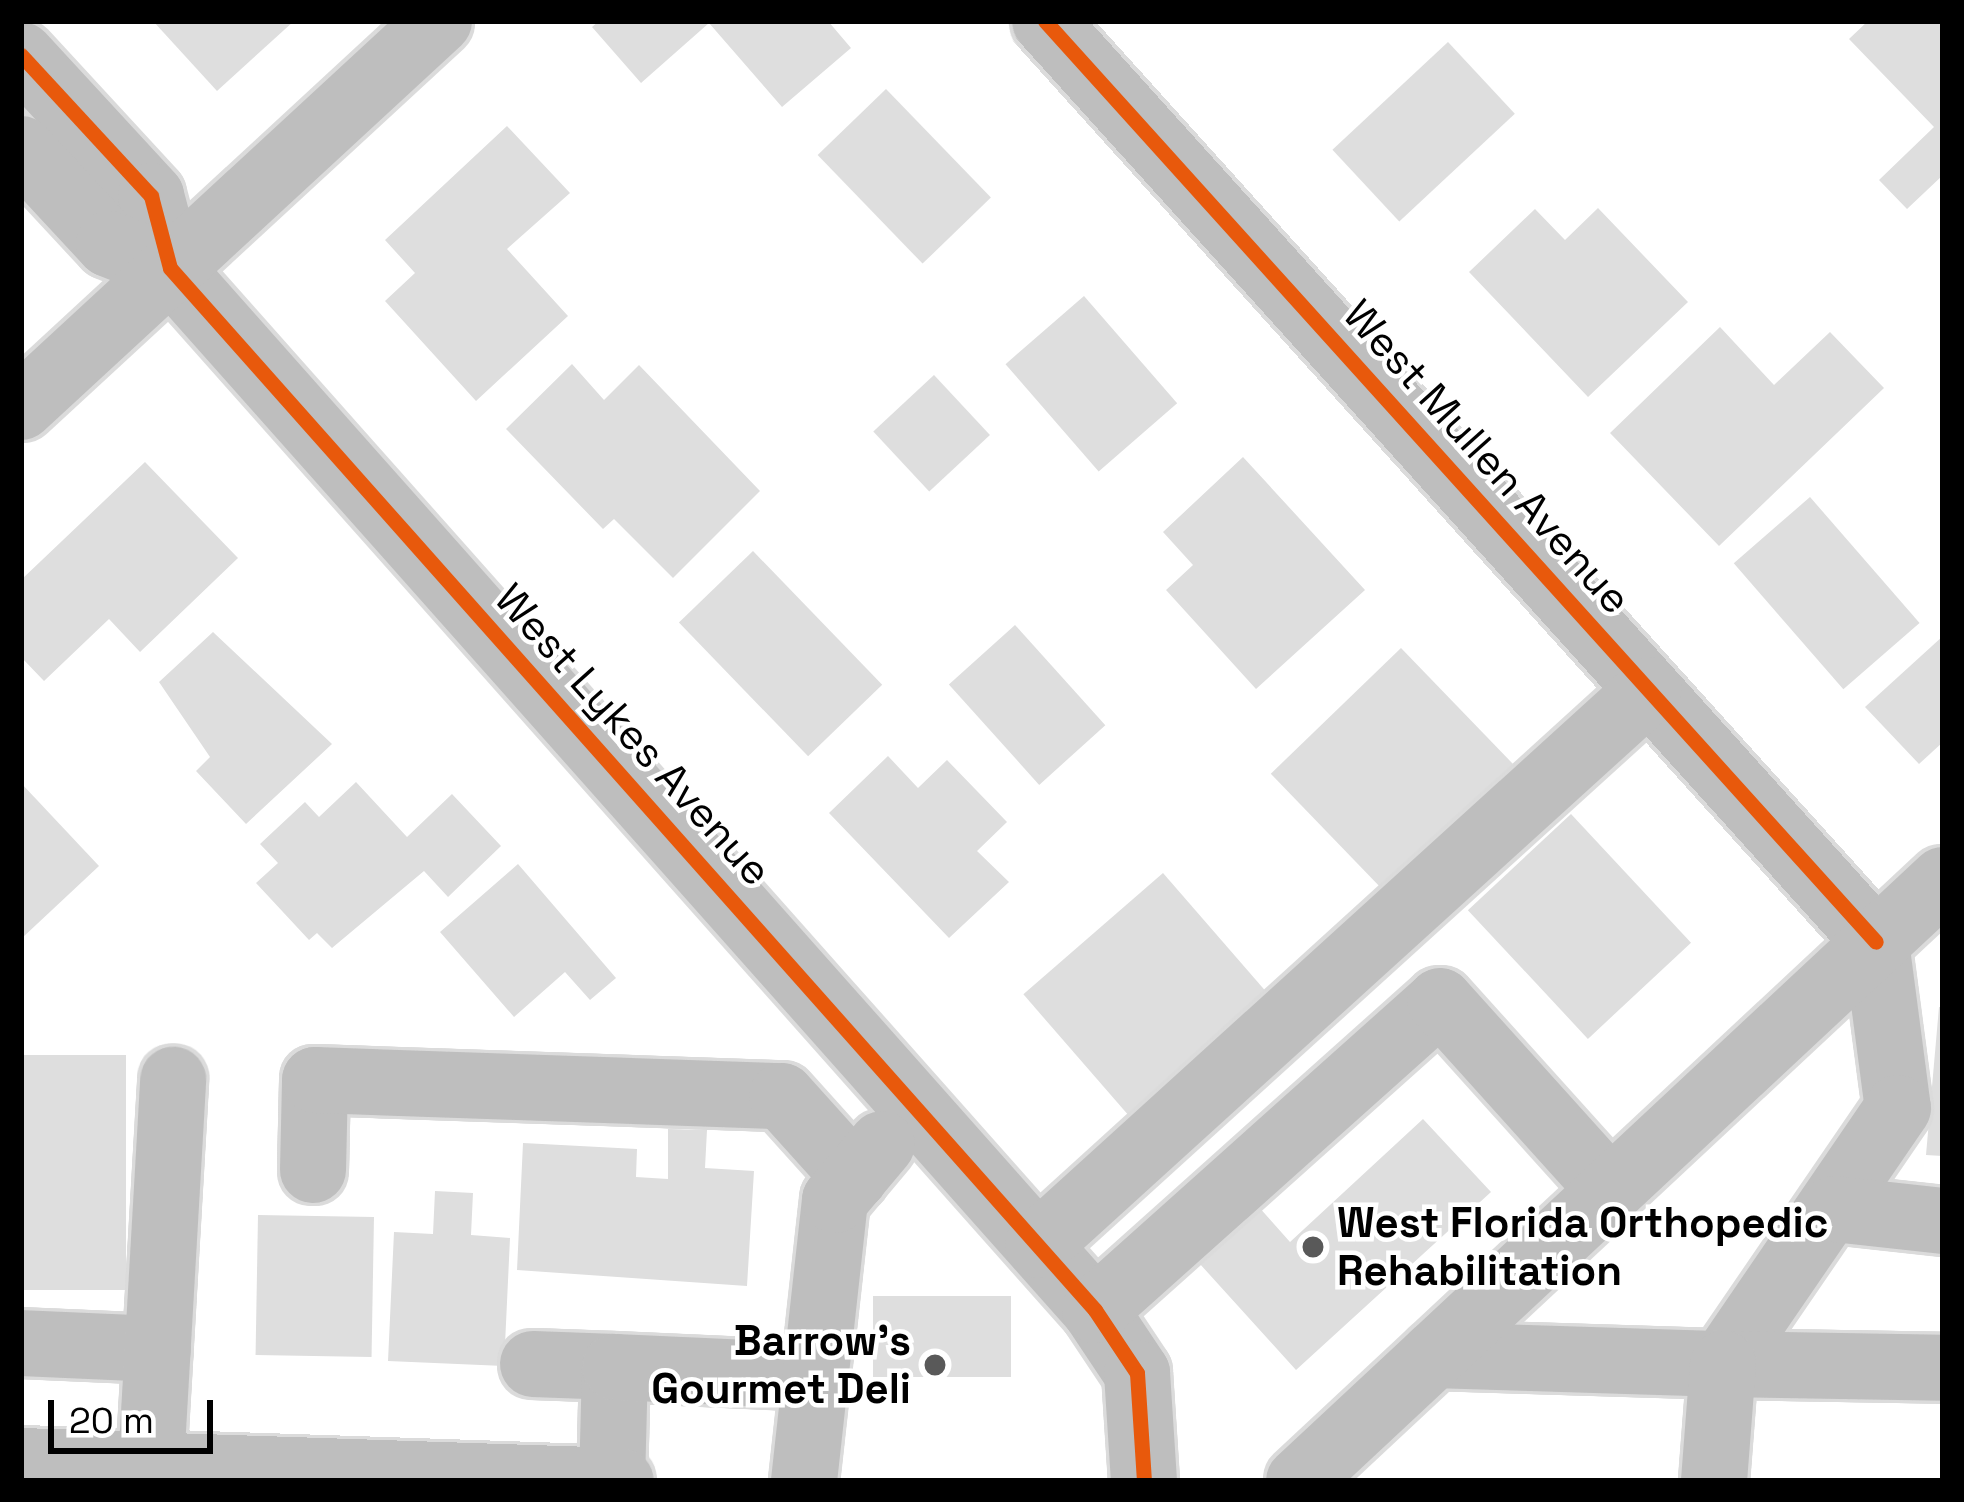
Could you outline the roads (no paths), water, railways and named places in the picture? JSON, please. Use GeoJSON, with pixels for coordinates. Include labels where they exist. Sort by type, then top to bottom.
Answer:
{"type":"FeatureCollection","features":[{"type":"Feature","properties":{"kind":"street"},"geometry":{"type":"LineString","coordinates":[[21,407],[439,21]]}},
{"type":"Feature","properties":{"kind":"street","name":"West Mullen Avenue"},"geometry":{"type":"LineString","coordinates":[[1045,21],[1876,942]]}},
{"type":"Feature","properties":{"kind":"street","name":"West Lykes Avenue"},"geometry":{"type":"LineString","coordinates":[[21,56],[151,196],[170,268],[1095,1310],[1137,1372],[1144,1481]]}},
{"type":"Feature","properties":{"kind":"street","name":"West Lykes Avenue"},"geometry":{"type":"LineString","coordinates":[[21,149],[109,244],[170,268]]}},
{"type":"Feature","properties":{"kind":"street"},"geometry":{"type":"LineString","coordinates":[[1038,1245],[1649,690]]}},
{"type":"Feature","properties":{"kind":"street"},"geometry":{"type":"LineString","coordinates":[[1299,1481],[1943,880]]}},
{"type":"Feature","properties":{"kind":"street"},"geometry":{"type":"LineString","coordinates":[[1714,1481],[1723,1364],[1834,1209],[1898,1108],[1876,942]]}},
{"type":"Feature","properties":{"kind":"street"},"geometry":{"type":"LineString","coordinates":[[1095,1310],[1440,1001],[1610,1190]]}},
{"type":"Feature","properties":{"kind":"street"},"geometry":{"type":"LineString","coordinates":[[152,1465],[172,1080]]}},
{"type":"Feature","properties":{"kind":"street"},"geometry":{"type":"LineString","coordinates":[[313,1170],[315,1080],[782,1096],[854,1177]]}},
{"type":"Feature","properties":{"kind":"street"},"geometry":{"type":"LineString","coordinates":[[804,1481],[835,1200],[854,1177],[928,1122]]}},
{"type":"Feature","properties":{"kind":"street"},"geometry":{"type":"LineString","coordinates":[[1834,1209],[1943,1221]]}},
{"type":"Feature","properties":{"kind":"street"},"geometry":{"type":"LineString","coordinates":[[21,1343],[158,1348]]}},
{"type":"Feature","properties":{"kind":"street"},"geometry":{"type":"LineString","coordinates":[[1434,1355],[1943,1367]]}},
{"type":"Feature","properties":{"kind":"street"},"geometry":{"type":"LineString","coordinates":[[533,1364],[815,1376]]}},
{"type":"Feature","properties":{"kind":"street"},"geometry":{"type":"LineString","coordinates":[[21,1461],[152,1465],[250,1475],[616,1481],[615,1367]]}},
{"type":"Feature","properties":{"kind":"place","name":"West Florida Orthopedic Rehabilitation"},"geometry":{"type":"Point","coordinates":[1313,1247]}},
{"type":"Feature","properties":{"kind":"place","name":"Barrow's Gourmet Deli"},"geometry":{"type":"Point","coordinates":[935,1365]}}]}
